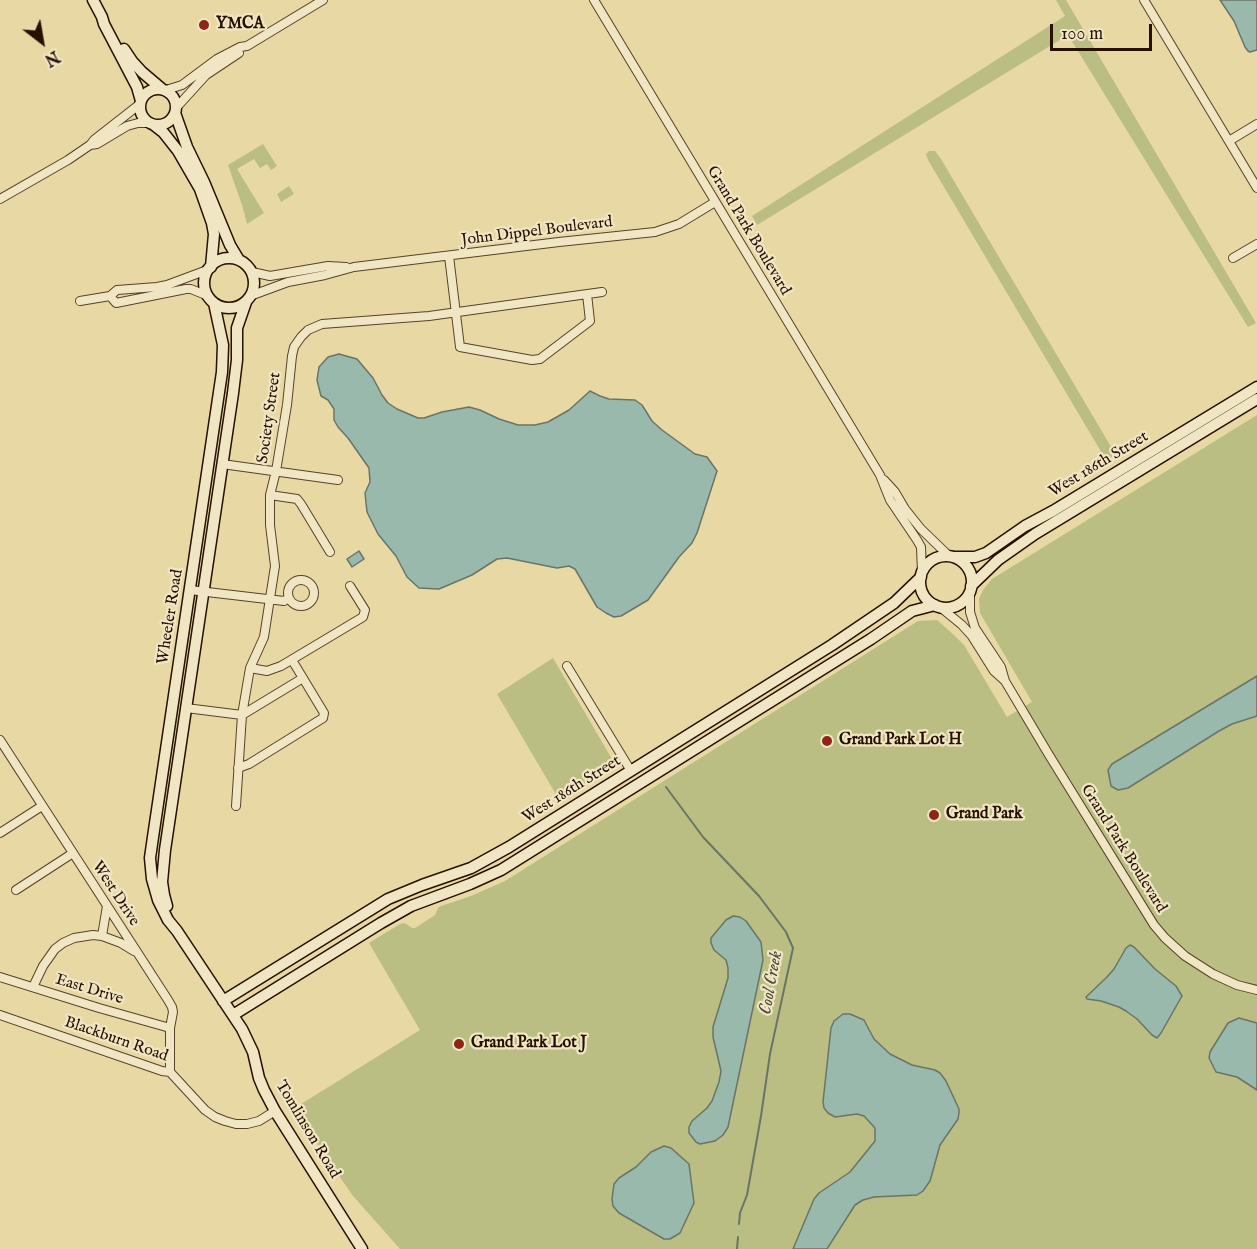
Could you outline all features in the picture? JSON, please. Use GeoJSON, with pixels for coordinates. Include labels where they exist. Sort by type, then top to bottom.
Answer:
{"type":"FeatureCollection","features":[{"type":"Feature","properties":{"kind":"street"},"geometry":{"type":"LineString","coordinates":[[93,0],[137,87],[141,114],[163,132],[178,151],[200,189],[214,234],[214,247],[205,283],[211,299]]}},
{"type":"Feature","properties":{"kind":"street"},"geometry":{"type":"LineString","coordinates":[[90,145],[97,144],[127,126],[138,123],[167,123],[206,75],[247,46],[323,0]]}},
{"type":"Feature","properties":{"kind":"street","name":"Grand Park Boulevard"},"geometry":{"type":"LineString","coordinates":[[594,0],[880,475],[890,500],[921,547],[921,575]]}},
{"type":"Feature","properties":{"kind":"street"},"geometry":{"type":"LineString","coordinates":[[1144,0],[1257,188]]}},
{"type":"Feature","properties":{"kind":"street"},"geometry":{"type":"LineString","coordinates":[[102,17],[109,21],[132,61],[175,100],[187,147],[230,245],[239,260],[252,272],[254,285],[248,299],[239,306],[231,308],[222,307],[194,290],[186,289],[116,303],[110,296]]}},
{"type":"Feature","properties":{"kind":"street"},"geometry":{"type":"LineString","coordinates":[[0,199],[90,145],[140,103],[149,91],[182,85],[217,59],[240,47],[247,46]]}},
{"type":"Feature","properties":{"kind":"street"},"geometry":{"type":"LineString","coordinates":[[1229,141],[1257,124]]}},
{"type":"Feature","properties":{"kind":"street","name":"John Dippel Boulevard"},"geometry":{"type":"LineString","coordinates":[[252,272],[270,276],[328,266],[354,267],[655,232],[679,224],[715,202]]}},
{"type":"Feature","properties":{"kind":"street"},"geometry":{"type":"LineString","coordinates":[[1233,258],[1257,244]]}},
{"type":"Feature","properties":{"kind":"street"},"geometry":{"type":"LineString","coordinates":[[449,256],[460,347],[532,360],[540,359],[590,321],[587,294]]}},
{"type":"Feature","properties":{"kind":"street"},"geometry":{"type":"LineString","coordinates":[[80,301],[110,296],[117,290],[167,285],[210,268],[218,261],[239,260]]}},
{"type":"Feature","properties":{"kind":"street","name":"John Dippel Boulevard"},"geometry":{"type":"LineString","coordinates":[[248,299],[288,282],[354,267]]}},
{"type":"Feature","properties":{"kind":"street","name":"Society Street"},"geometry":{"type":"LineString","coordinates":[[237,806],[242,715],[250,668],[264,637],[275,566],[270,525],[270,495],[287,405],[294,347],[301,337],[322,324],[429,316],[602,292]]}},
{"type":"Feature","properties":{"kind":"street","name":"Wheeler Road"},"geometry":{"type":"LineString","coordinates":[[211,299],[223,345],[222,372],[150,858],[152,879],[158,900],[168,920],[235,1018]]}},
{"type":"Feature","properties":{"kind":"street","name":"Wheeler Road"},"geometry":{"type":"LineString","coordinates":[[177,931],[164,895],[162,867],[237,360],[237,328],[248,299]]}},
{"type":"Feature","properties":{"kind":"street","name":"West 186th Street"},"geometry":{"type":"LineString","coordinates":[[951,557],[975,557],[986,553],[1025,526],[1257,387]]}},
{"type":"Feature","properties":{"kind":"street","name":"West 186th Street"},"geometry":{"type":"LineString","coordinates":[[971,587],[998,560],[1038,532],[1257,399]]}},
{"type":"Feature","properties":{"kind":"street"},"geometry":{"type":"LineString","coordinates":[[222,464],[338,480]]}},
{"type":"Feature","properties":{"kind":"street","name":"Grand Park Boulevard"},"geometry":{"type":"LineString","coordinates":[[880,475],[921,529],[951,557]]}},
{"type":"Feature","properties":{"kind":"street"},"geometry":{"type":"LineString","coordinates":[[270,495],[295,498],[300,502],[330,552]]}},
{"type":"Feature","properties":{"kind":"street"},"geometry":{"type":"LineString","coordinates":[[951,557],[962,562],[968,570],[971,587],[959,604],[950,607],[938,606],[927,600],[922,592],[921,575],[927,564],[935,559],[951,557]]}},
{"type":"Feature","properties":{"kind":"street","name":"West 186th Street"},"geometry":{"type":"LineString","coordinates":[[223,1002],[388,899],[471,868],[563,814],[871,620],[894,603],[921,575]]}},
{"type":"Feature","properties":{"kind":"street"},"geometry":{"type":"LineString","coordinates":[[250,668],[271,670],[360,619],[365,610],[350,586]]}},
{"type":"Feature","properties":{"kind":"street","name":"Grand Park Boulevard"},"geometry":{"type":"LineString","coordinates":[[971,587],[970,612],[974,625],[1001,668],[1005,681],[1135,895],[1160,932],[1185,956],[1213,974],[1257,990]]}},
{"type":"Feature","properties":{"kind":"street"},"geometry":{"type":"LineString","coordinates":[[190,590],[284,601],[289,598]]}},
{"type":"Feature","properties":{"kind":"street","name":"Grand Park Boulevard"},"geometry":{"type":"LineString","coordinates":[[938,606],[953,616],[967,630],[994,671],[1005,681]]}},
{"type":"Feature","properties":{"kind":"street","name":"West 186th Street"},"geometry":{"type":"LineString","coordinates":[[235,1018],[411,906],[494,874],[871,639],[912,611],[938,606]]}},
{"type":"Feature","properties":{"kind":"street"},"geometry":{"type":"LineString","coordinates":[[238,768],[258,759],[321,720],[324,715],[292,660]]}},
{"type":"Feature","properties":{"kind":"street"},"geometry":{"type":"LineString","coordinates":[[567,666],[631,771]]}},
{"type":"Feature","properties":{"kind":"street"},"geometry":{"type":"LineString","coordinates":[[186,708],[242,715],[303,678]]}},
{"type":"Feature","properties":{"kind":"street","name":"West Drive"},"geometry":{"type":"LineString","coordinates":[[0,741],[172,1007],[170,1072]]}},
{"type":"Feature","properties":{"kind":"street"},"geometry":{"type":"LineString","coordinates":[[0,833],[42,806]]}},
{"type":"Feature","properties":{"kind":"street"},"geometry":{"type":"LineString","coordinates":[[563,814],[572,826]]}},
{"type":"Feature","properties":{"kind":"street"},"geometry":{"type":"LineString","coordinates":[[16,890],[73,853]]}},
{"type":"Feature","properties":{"kind":"street"},"geometry":{"type":"LineString","coordinates":[[102,936],[107,906]]}},
{"type":"Feature","properties":{"kind":"street"},"geometry":{"type":"LineString","coordinates":[[33,987],[55,949],[79,937],[102,936],[121,943],[138,954]]}},
{"type":"Feature","properties":{"kind":"street","name":"East Drive"},"geometry":{"type":"LineString","coordinates":[[0,977],[170,1028]]}},
{"type":"Feature","properties":{"kind":"street","name":"Blackburn Road"},"geometry":{"type":"LineString","coordinates":[[0,1015],[170,1072],[205,1110],[225,1122],[247,1124],[259,1121],[275,1112]]}},
{"type":"Feature","properties":{"kind":"street","name":"Tomlinson Road"},"geometry":{"type":"LineString","coordinates":[[235,1018],[250,1046],[259,1078],[275,1112],[362,1249]]}},
{"type":"Feature","properties":{"kind":"green space"},"geometry":{"type":"Polygon","coordinates":[[[1056,0],[1066,0],[1256,323],[1248,327],[1068,35],[757,225],[752,216],[1065,16],[1056,0]]]}},
{"type":"Feature","properties":{"kind":"green space"},"geometry":{"type":"Polygon","coordinates":[[[263,144],[277,166],[271,170],[267,164],[260,168],[254,159],[237,169],[264,213],[247,224],[228,165],[263,144]]]}},
{"type":"Feature","properties":{"kind":"green space"},"geometry":{"type":"Polygon","coordinates":[[[929,151],[935,151],[941,159],[1110,445],[1118,454],[1106,460],[928,160],[926,154],[929,151]]]}},
{"type":"Feature","properties":{"kind":"green space"},"geometry":{"type":"Polygon","coordinates":[[[289,186],[294,194],[281,202],[277,194],[289,186]]]}},
{"type":"Feature","properties":{"kind":"green space","name":"Grand Park"},"geometry":{"type":"Polygon","coordinates":[[[1257,415],[1257,1249],[400,1249],[353,1196],[293,1109],[420,1030],[369,943],[400,924],[404,923],[415,928],[435,915],[441,906],[505,881],[918,621],[937,620],[964,645],[1007,717],[1032,702],[980,613],[979,599],[992,579],[1257,415]]]}},
{"type":"Feature","properties":{"kind":"green space"},"geometry":{"type":"Polygon","coordinates":[[[553,658],[616,766],[561,803],[497,694],[553,658]]]}},
{"type":"Feature","properties":{"kind":"shaded area"},"geometry":{"type":"Polygon","coordinates":[[[1220,0],[1257,0],[1257,50],[1250,52],[1245,47],[1234,21],[1220,0]]]}},
{"type":"Feature","properties":{"kind":"shaded area"},"geometry":{"type":"Polygon","coordinates":[[[339,354],[357,359],[373,378],[388,403],[418,418],[469,407],[518,425],[535,425],[548,422],[569,410],[590,391],[609,399],[635,400],[642,405],[652,421],[662,430],[695,454],[707,457],[717,471],[692,543],[648,600],[621,616],[614,617],[597,607],[575,569],[569,566],[557,568],[507,558],[497,559],[472,575],[439,589],[419,588],[407,577],[396,556],[378,534],[367,512],[365,493],[370,482],[369,468],[338,427],[334,420],[334,409],[328,400],[321,396],[317,380],[319,367],[328,357],[339,354]]]}},
{"type":"Feature","properties":{"kind":"shaded area"},"geometry":{"type":"Polygon","coordinates":[[[359,551],[364,559],[352,567],[347,559],[359,551]]]}},
{"type":"Feature","properties":{"kind":"shaded area"},"geometry":{"type":"Polygon","coordinates":[[[1257,676],[1257,716],[1219,731],[1128,788],[1118,790],[1111,786],[1108,770],[1112,764],[1257,676]]]}},
{"type":"Feature","properties":{"kind":"shaded area"},"geometry":{"type":"Polygon","coordinates":[[[733,916],[746,921],[761,942],[763,960],[728,1127],[715,1141],[700,1144],[689,1133],[689,1127],[712,1101],[719,1082],[721,1071],[713,1027],[728,978],[726,960],[714,950],[711,938],[726,920],[733,916]]]}},
{"type":"Feature","properties":{"kind":"shaded area"},"geometry":{"type":"Polygon","coordinates":[[[1130,945],[1176,986],[1182,996],[1157,1038],[1126,1011],[1086,997],[1114,969],[1130,945]]]}},
{"type":"Feature","properties":{"kind":"shaded area"},"geometry":{"type":"Polygon","coordinates":[[[843,1014],[850,1014],[864,1020],[874,1039],[890,1054],[912,1065],[940,1073],[959,1109],[958,1119],[940,1145],[930,1181],[923,1191],[917,1195],[874,1197],[863,1200],[855,1205],[827,1249],[793,1249],[814,1199],[819,1193],[850,1172],[875,1141],[875,1128],[864,1116],[857,1114],[835,1117],[824,1108],[831,1028],[834,1021],[843,1014]]]}},
{"type":"Feature","properties":{"kind":"shaded area"},"geometry":{"type":"Polygon","coordinates":[[[1239,1018],[1257,1023],[1257,1090],[1237,1077],[1216,1072],[1209,1058],[1210,1052],[1228,1023],[1239,1018]]]}},
{"type":"Feature","properties":{"kind":"shaded area"},"geometry":{"type":"Polygon","coordinates":[[[664,1146],[671,1148],[689,1164],[694,1203],[680,1233],[670,1239],[664,1239],[619,1213],[613,1206],[612,1199],[614,1184],[619,1178],[636,1167],[651,1152],[664,1146]]]}},
{"type":"Feature","properties":{"kind":"waterway","name":"Cool Creek"},"geometry":{"type":"LineString","coordinates":[[666,787],[703,837],[759,896],[786,932],[793,948],[770,1054],[747,1195],[740,1213],[739,1224]]}},
{"type":"Feature","properties":{"kind":"waterway","name":"Cool Creek"},"geometry":{"type":"LineString","coordinates":[[737,1249],[738,1237]]}},
{"type":"Feature","properties":{"kind":"place","name":"YMCA"},"geometry":{"type":"Point","coordinates":[204,25]}},
{"type":"Feature","properties":{"kind":"place","name":"Grand Park Lot H"},"geometry":{"type":"Point","coordinates":[827,741]}},
{"type":"Feature","properties":{"kind":"place","name":"Grand Park"},"geometry":{"type":"Point","coordinates":[934,815]}},
{"type":"Feature","properties":{"kind":"place","name":"Grand Park Lot J"},"geometry":{"type":"Point","coordinates":[459,1044]}}]}
